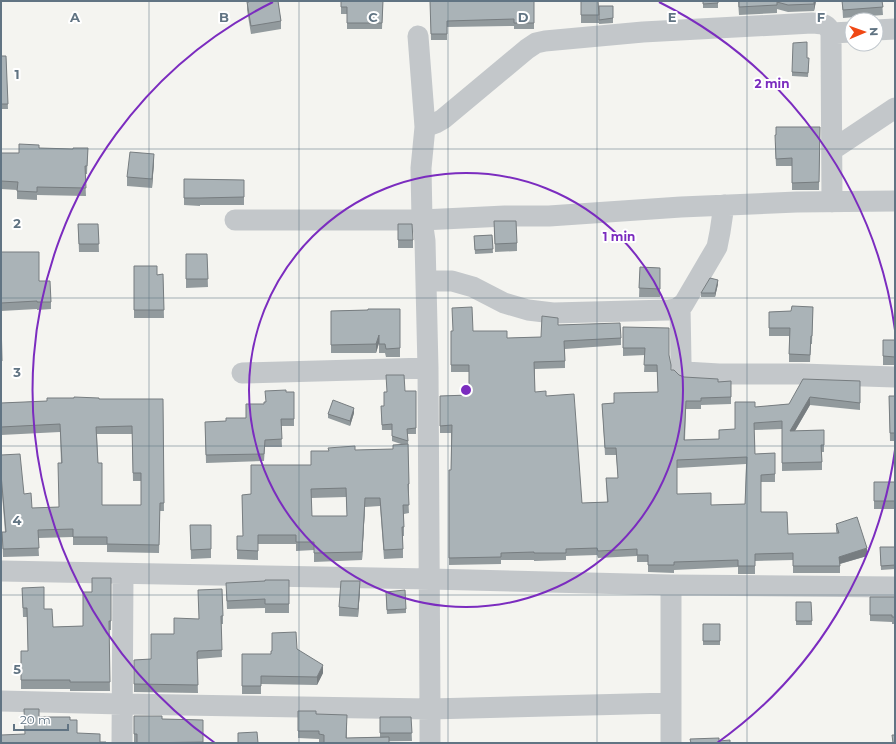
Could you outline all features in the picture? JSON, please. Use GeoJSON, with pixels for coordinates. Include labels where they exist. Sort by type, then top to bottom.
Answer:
{"type":"FeatureCollection","features":[{"type":"Feature","properties":{"kind":"street"},"geometry":{"type":"LineString","coordinates":[[425,127],[443,119],[536,43],[643,32],[812,23],[824,24],[829,27],[831,33],[832,202]]}},
{"type":"Feature","properties":{"kind":"street"},"geometry":{"type":"LineString","coordinates":[[884,30],[895,29]]}},
{"type":"Feature","properties":{"kind":"street"},"geometry":{"type":"LineString","coordinates":[[831,33],[844,32]]}},
{"type":"Feature","properties":{"kind":"street"},"geometry":{"type":"LineString","coordinates":[[418,36],[425,127],[421,168],[422,220],[425,241],[428,368],[430,743]]}},
{"type":"Feature","properties":{"kind":"street"},"geometry":{"type":"LineString","coordinates":[[832,150],[895,108]]}},
{"type":"Feature","properties":{"kind":"street"},"geometry":{"type":"LineString","coordinates":[[235,220],[422,220],[505,216],[549,216],[681,207],[797,202],[895,201]]}},
{"type":"Feature","properties":{"kind":"street"},"geometry":{"type":"LineString","coordinates":[[426,281],[452,281],[473,287],[504,303],[528,310],[553,313],[677,309],[683,304],[717,247],[724,205]]}},
{"type":"Feature","properties":{"kind":"street"},"geometry":{"type":"LineString","coordinates":[[680,306],[681,362],[682,368],[685,372],[895,377]]}},
{"type":"Feature","properties":{"kind":"street"},"geometry":{"type":"LineString","coordinates":[[242,373],[428,368]]}},
{"type":"Feature","properties":{"kind":"street"},"geometry":{"type":"LineString","coordinates":[[1,571],[671,585],[895,586]]}},
{"type":"Feature","properties":{"kind":"street"},"geometry":{"type":"LineString","coordinates":[[122,743],[123,574]]}},
{"type":"Feature","properties":{"kind":"street"},"geometry":{"type":"LineString","coordinates":[[671,585],[671,743]]}},
{"type":"Feature","properties":{"kind":"street"},"geometry":{"type":"LineString","coordinates":[[1,701],[430,709],[671,703]]}},
{"type":"Feature","properties":{"kind":"building"},"geometry":{"type":"Polygon","coordinates":[[[278,1],[281,21],[251,26],[247,2],[278,1]]]}},
{"type":"Feature","properties":{"kind":"building"},"geometry":{"type":"Polygon","coordinates":[[[341,1],[383,1],[382,23],[347,23],[347,7],[341,7],[341,1]]]}},
{"type":"Feature","properties":{"kind":"building"},"geometry":{"type":"Polygon","coordinates":[[[430,1],[534,1],[534,23],[514,23],[514,19],[447,21],[447,34],[431,34],[430,1]]]}},
{"type":"Feature","properties":{"kind":"building"},"geometry":{"type":"Polygon","coordinates":[[[581,1],[598,1],[599,15],[581,15],[581,1]]]}},
{"type":"Feature","properties":{"kind":"building"},"geometry":{"type":"Polygon","coordinates":[[[703,1],[718,1],[718,3],[703,4],[703,1]]]}},
{"type":"Feature","properties":{"kind":"building"},"geometry":{"type":"Polygon","coordinates":[[[739,1],[814,1],[814,4],[788,5],[777,2],[777,5],[739,7],[739,1]]]}},
{"type":"Feature","properties":{"kind":"building"},"geometry":{"type":"Polygon","coordinates":[[[842,1],[882,1],[883,7],[843,10],[842,1]]]}},
{"type":"Feature","properties":{"kind":"building"},"geometry":{"type":"Polygon","coordinates":[[[599,6],[613,6],[613,18],[599,20],[599,6]]]}},
{"type":"Feature","properties":{"kind":"building"},"geometry":{"type":"Polygon","coordinates":[[[807,42],[807,58],[809,58],[808,73],[792,72],[793,43],[807,42]]]}},
{"type":"Feature","properties":{"kind":"building"},"geometry":{"type":"Polygon","coordinates":[[[1,56],[6,56],[8,104],[1,104],[1,56]]]}},
{"type":"Feature","properties":{"kind":"building"},"geometry":{"type":"Polygon","coordinates":[[[776,127],[820,127],[819,182],[792,183],[792,158],[776,159],[776,127]]]}},
{"type":"Feature","properties":{"kind":"building"},"geometry":{"type":"Polygon","coordinates":[[[19,144],[39,145],[39,148],[88,148],[87,166],[85,166],[86,188],[37,187],[37,192],[17,191],[18,182],[1,181],[1,153],[19,153],[19,144]]]}},
{"type":"Feature","properties":{"kind":"building"},"geometry":{"type":"Polygon","coordinates":[[[130,152],[154,154],[152,179],[127,177],[130,152]]]}},
{"type":"Feature","properties":{"kind":"building"},"geometry":{"type":"Polygon","coordinates":[[[184,179],[244,180],[244,197],[184,198],[184,179]]]}},
{"type":"Feature","properties":{"kind":"building"},"geometry":{"type":"Polygon","coordinates":[[[494,221],[516,221],[517,243],[495,244],[494,221]]]}},
{"type":"Feature","properties":{"kind":"building"},"geometry":{"type":"Polygon","coordinates":[[[78,224],[98,224],[99,244],[79,244],[78,224]]]}},
{"type":"Feature","properties":{"kind":"building"},"geometry":{"type":"Polygon","coordinates":[[[398,224],[412,224],[413,240],[398,240],[398,224]]]}},
{"type":"Feature","properties":{"kind":"building"},"geometry":{"type":"Polygon","coordinates":[[[492,235],[493,249],[475,250],[474,236],[492,235]]]}},
{"type":"Feature","properties":{"kind":"building"},"geometry":{"type":"Polygon","coordinates":[[[1,252],[39,252],[39,281],[50,281],[51,302],[37,301],[1,303],[1,252]]]}},
{"type":"Feature","properties":{"kind":"building"},"geometry":{"type":"Polygon","coordinates":[[[186,254],[207,254],[208,279],[186,279],[186,254]]]}},
{"type":"Feature","properties":{"kind":"building"},"geometry":{"type":"Polygon","coordinates":[[[134,266],[157,266],[157,275],[163,274],[164,310],[134,310],[134,266]]]}},
{"type":"Feature","properties":{"kind":"building"},"geometry":{"type":"Polygon","coordinates":[[[640,267],[660,268],[660,289],[639,288],[640,267]]]}},
{"type":"Feature","properties":{"kind":"building"},"geometry":{"type":"Polygon","coordinates":[[[710,278],[718,280],[715,293],[701,293],[710,278]]]}},
{"type":"Feature","properties":{"kind":"building"},"geometry":{"type":"Polygon","coordinates":[[[792,306],[813,307],[810,355],[789,354],[790,328],[769,328],[769,312],[791,311],[792,306]]]}},
{"type":"Feature","properties":{"kind":"building"},"geometry":{"type":"Polygon","coordinates":[[[472,307],[473,331],[507,331],[507,338],[541,337],[542,316],[558,318],[558,325],[620,323],[621,338],[564,341],[565,361],[534,362],[535,392],[546,391],[546,396],[574,394],[582,503],[608,502],[606,478],[618,478],[616,448],[605,448],[602,404],[614,403],[614,393],[658,392],[657,365],[644,365],[645,348],[623,348],[623,327],[669,328],[669,355],[671,370],[674,370],[679,375],[684,377],[718,379],[718,382],[731,381],[731,397],[701,398],[701,401],[686,401],[684,440],[719,439],[719,430],[735,429],[735,402],[755,402],[755,407],[789,404],[803,379],[860,381],[860,403],[810,397],[790,431],[824,430],[824,445],[821,445],[822,462],[782,463],[782,421],[754,423],[755,454],[775,453],[775,474],[761,475],[761,512],[787,512],[788,534],[839,533],[836,524],[857,517],[867,548],[839,557],[840,566],[793,566],[793,553],[755,554],[755,566],[738,566],[738,560],[674,562],[674,565],[648,565],[648,555],[637,555],[637,549],[598,551],[597,548],[566,549],[566,553],[501,553],[501,557],[449,558],[449,470],[451,470],[452,425],[440,426],[440,396],[469,395],[469,365],[451,365],[451,331],[453,331],[452,308],[472,307]],[[747,457],[677,460],[677,494],[711,493],[711,505],[745,504],[747,457]]]}},
{"type":"Feature","properties":{"kind":"building"},"geometry":{"type":"Polygon","coordinates":[[[400,309],[400,348],[386,349],[385,344],[379,344],[379,335],[376,344],[331,345],[331,311],[400,309]]]}},
{"type":"Feature","properties":{"kind":"building"},"geometry":{"type":"Polygon","coordinates":[[[1,318],[2,361],[1,361],[1,318]]]}},
{"type":"Feature","properties":{"kind":"building"},"geometry":{"type":"Polygon","coordinates":[[[883,340],[895,340],[895,357],[883,356],[883,340]]]}},
{"type":"Feature","properties":{"kind":"building"},"geometry":{"type":"Polygon","coordinates":[[[386,375],[404,375],[405,391],[416,391],[416,428],[407,429],[408,441],[392,436],[392,424],[382,425],[381,406],[384,406],[384,392],[387,392],[386,375]]]}},
{"type":"Feature","properties":{"kind":"building"},"geometry":{"type":"Polygon","coordinates":[[[286,390],[286,392],[294,392],[294,419],[281,419],[282,439],[265,440],[264,454],[206,455],[205,422],[226,421],[226,418],[246,418],[246,404],[264,404],[264,402],[266,402],[265,391],[286,390]]]}},
{"type":"Feature","properties":{"kind":"building"},"geometry":{"type":"Polygon","coordinates":[[[889,396],[895,396],[895,433],[890,433],[889,396]]]}},
{"type":"Feature","properties":{"kind":"building"},"geometry":{"type":"Polygon","coordinates":[[[47,398],[163,399],[164,503],[160,503],[159,545],[107,544],[107,537],[73,537],[73,529],[38,530],[39,548],[3,549],[2,532],[6,532],[1,474],[1,455],[20,454],[24,494],[31,493],[32,508],[59,507],[58,463],[62,463],[60,424],[1,427],[1,403],[47,401],[47,398]],[[132,426],[96,427],[98,463],[102,463],[102,505],[141,505],[141,473],[133,473],[132,426]]]}},
{"type":"Feature","properties":{"kind":"building"},"geometry":{"type":"Polygon","coordinates":[[[333,400],[354,408],[350,421],[328,414],[333,400]]]}},
{"type":"Feature","properties":{"kind":"building"},"geometry":{"type":"Polygon","coordinates":[[[408,444],[409,505],[403,505],[403,549],[384,550],[380,498],[365,498],[362,552],[314,553],[314,542],[296,542],[296,535],[258,535],[258,551],[237,550],[237,536],[243,536],[242,495],[251,494],[251,465],[311,465],[311,451],[329,451],[328,448],[355,446],[355,450],[393,449],[393,445],[408,444]],[[346,488],[311,489],[312,516],[347,516],[346,488]]]}},
{"type":"Feature","properties":{"kind":"building"},"geometry":{"type":"Polygon","coordinates":[[[874,482],[895,482],[895,501],[874,501],[874,482]]]}},
{"type":"Feature","properties":{"kind":"building"},"geometry":{"type":"Polygon","coordinates":[[[190,525],[211,525],[211,549],[191,550],[190,525]]]}},
{"type":"Feature","properties":{"kind":"building"},"geometry":{"type":"Polygon","coordinates":[[[880,547],[895,547],[895,565],[881,566],[880,547]]]}},
{"type":"Feature","properties":{"kind":"building"},"geometry":{"type":"Polygon","coordinates":[[[92,578],[111,578],[111,621],[109,621],[110,682],[21,680],[21,651],[28,651],[27,608],[23,608],[22,588],[44,587],[44,609],[52,609],[53,627],[83,626],[83,592],[92,592],[92,578]]]}},
{"type":"Feature","properties":{"kind":"building"},"geometry":{"type":"Polygon","coordinates":[[[289,580],[289,604],[265,604],[265,599],[227,601],[226,583],[289,580]]]}},
{"type":"Feature","properties":{"kind":"building"},"geometry":{"type":"Polygon","coordinates":[[[341,581],[360,581],[358,609],[339,607],[341,581]]]}},
{"type":"Feature","properties":{"kind":"building"},"geometry":{"type":"Polygon","coordinates":[[[222,589],[222,650],[197,652],[198,685],[134,684],[134,660],[151,659],[151,634],[174,634],[174,618],[199,619],[198,590],[222,589]]]}},
{"type":"Feature","properties":{"kind":"building"},"geometry":{"type":"Polygon","coordinates":[[[405,590],[406,609],[387,610],[386,592],[405,590]]]}},
{"type":"Feature","properties":{"kind":"building"},"geometry":{"type":"Polygon","coordinates":[[[870,597],[895,597],[895,617],[892,617],[892,615],[870,615],[870,597]]]}},
{"type":"Feature","properties":{"kind":"building"},"geometry":{"type":"Polygon","coordinates":[[[796,602],[811,602],[812,621],[796,621],[796,602]]]}},
{"type":"Feature","properties":{"kind":"building"},"geometry":{"type":"Polygon","coordinates":[[[703,624],[720,624],[720,641],[703,641],[703,624]]]}},
{"type":"Feature","properties":{"kind":"building"},"geometry":{"type":"Polygon","coordinates":[[[296,632],[297,649],[323,665],[317,677],[261,676],[261,686],[242,686],[242,654],[271,654],[272,633],[296,632]]]}},
{"type":"Feature","properties":{"kind":"building"},"geometry":{"type":"Polygon","coordinates":[[[24,709],[39,709],[39,717],[70,717],[70,720],[77,720],[77,733],[100,734],[100,742],[106,743],[1,743],[1,735],[25,734],[24,709]]]}},
{"type":"Feature","properties":{"kind":"building"},"geometry":{"type":"Polygon","coordinates":[[[298,711],[316,711],[316,714],[347,715],[346,738],[389,737],[389,743],[324,743],[324,735],[319,734],[319,731],[298,731],[298,711]]]}},
{"type":"Feature","properties":{"kind":"building"},"geometry":{"type":"Polygon","coordinates":[[[134,716],[162,716],[162,719],[203,720],[203,742],[137,743],[137,734],[134,734],[134,716]]]}},
{"type":"Feature","properties":{"kind":"building"},"geometry":{"type":"Polygon","coordinates":[[[380,717],[411,717],[412,733],[380,733],[380,717]]]}},
{"type":"Feature","properties":{"kind":"building"},"geometry":{"type":"Polygon","coordinates":[[[257,732],[258,743],[238,743],[238,733],[257,732]]]}},
{"type":"Feature","properties":{"kind":"building"},"geometry":{"type":"Polygon","coordinates":[[[892,735],[895,735],[895,743],[893,743],[892,735]]]}},
{"type":"Feature","properties":{"kind":"building"},"geometry":{"type":"Polygon","coordinates":[[[719,738],[719,741],[730,740],[730,743],[691,743],[690,739],[719,738]]]}}]}
